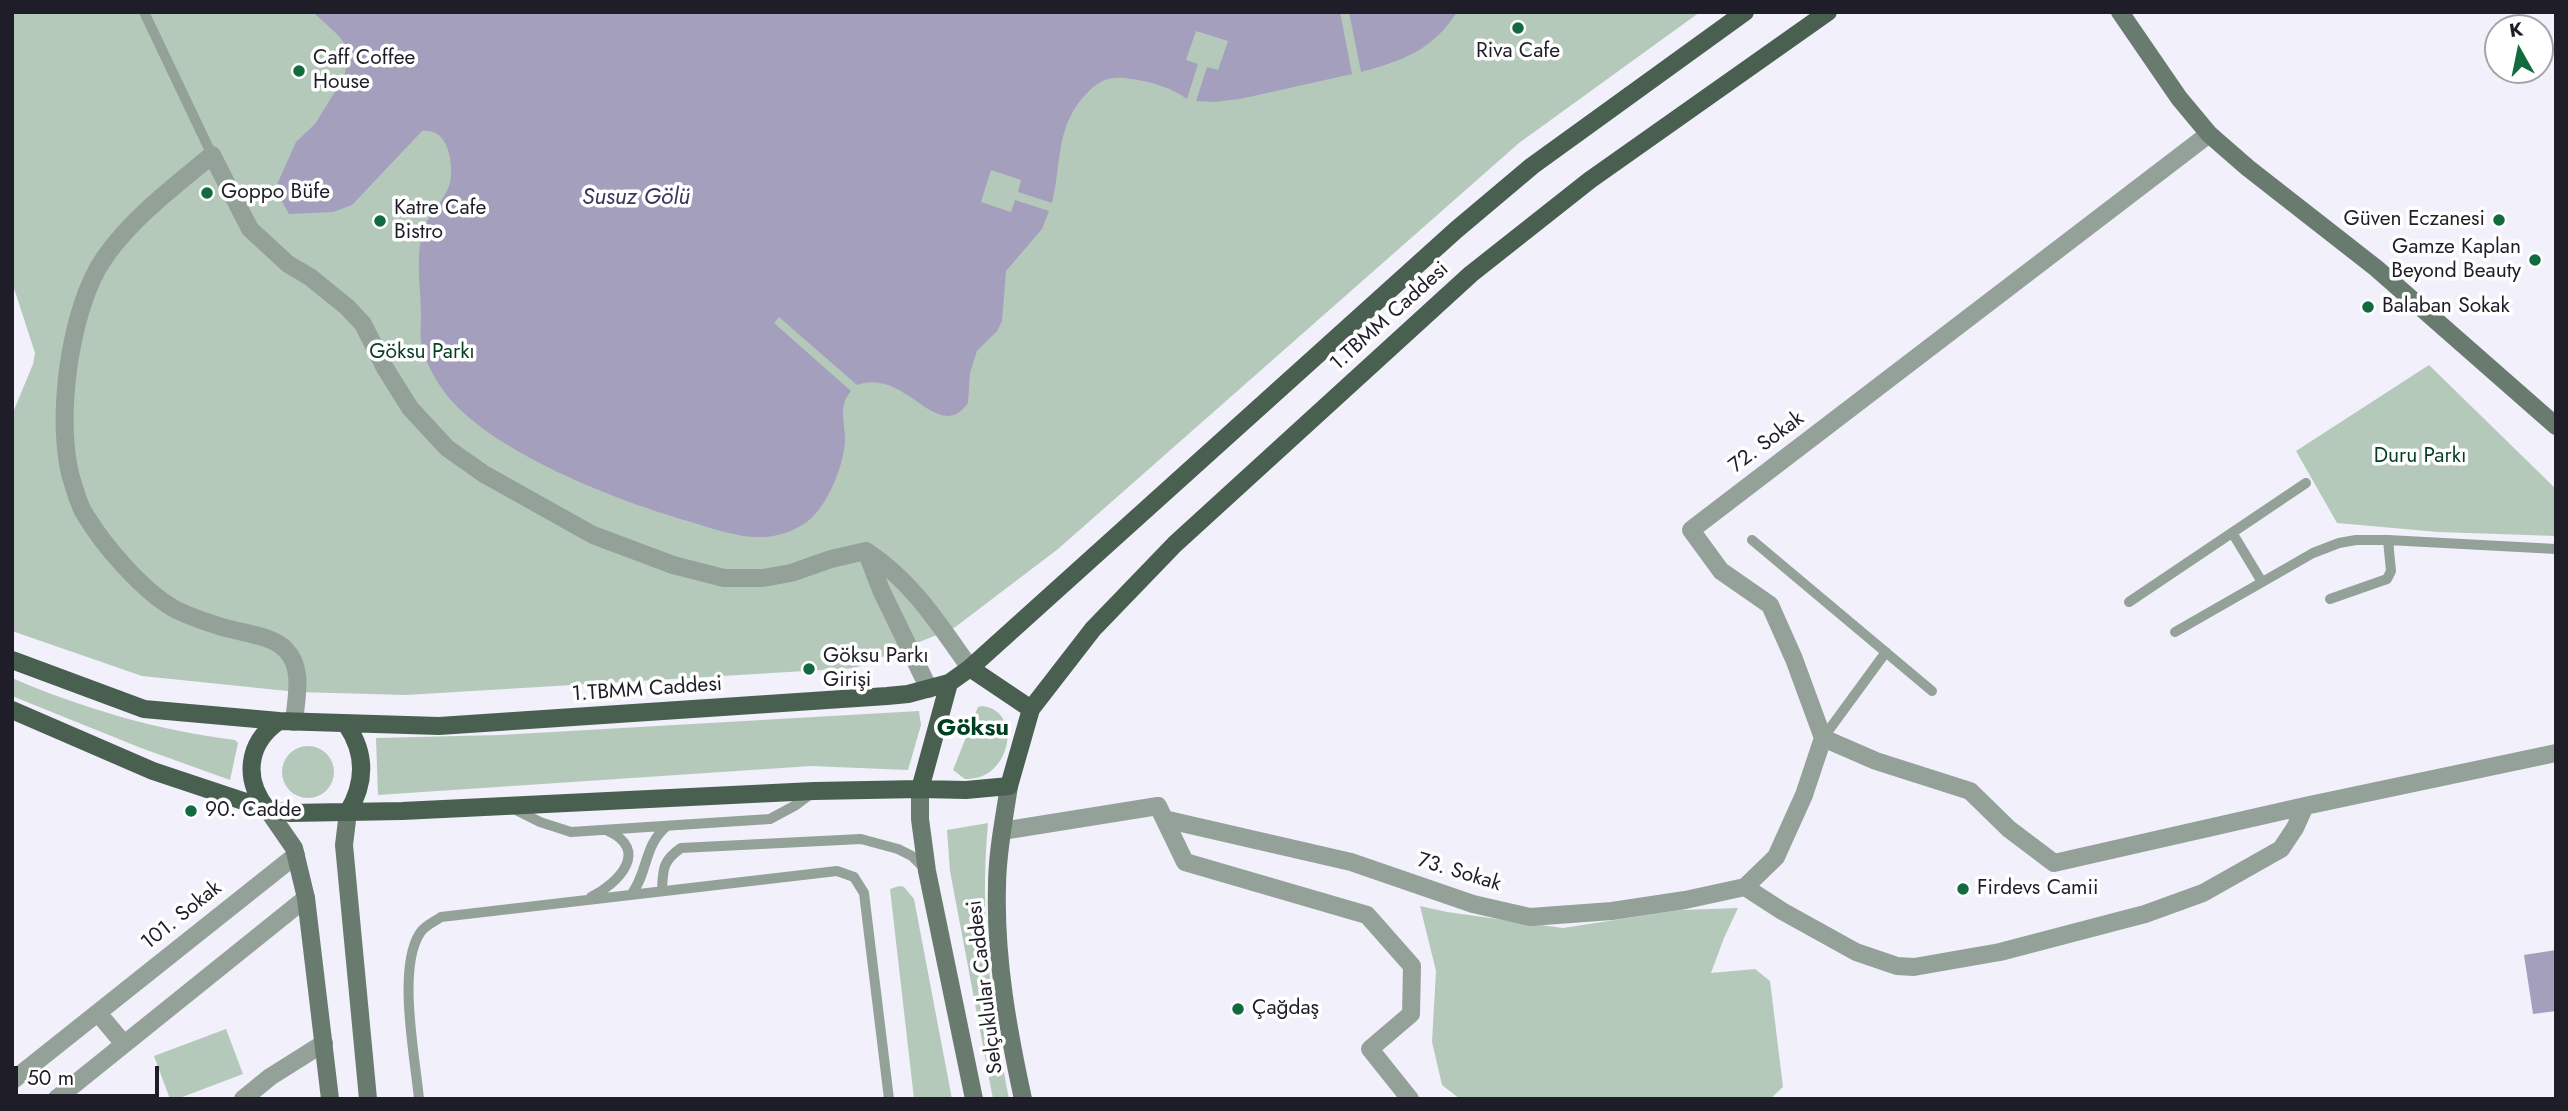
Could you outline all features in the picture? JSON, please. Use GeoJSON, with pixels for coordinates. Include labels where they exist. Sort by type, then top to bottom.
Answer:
{"type":"FeatureCollection","features":[{"type":"Feature","properties":{"kind":"main road","name":"1.TBMM Caddesi"},"geometry":{"type":"LineString","coordinates":[[346,724],[439,726],[505,722],[887,696],[908,694],[949,683],[970,668],[1456,230],[1532,166],[1745,12]]}},
{"type":"Feature","properties":{"kind":"main road","name":"1.TBMM Caddesi"},"geometry":{"type":"LineString","coordinates":[[1031,709],[1093,629],[1175,544],[1471,274],[1590,180],[1828,12]]}},
{"type":"Feature","properties":{"kind":"main road"},"geometry":{"type":"LineString","coordinates":[[12,660],[144,709],[346,724],[359,747],[362,772],[360,786],[348,812]]}},
{"type":"Feature","properties":{"kind":"main road"},"geometry":{"type":"LineString","coordinates":[[12,710],[153,771],[267,809],[304,814],[814,791],[966,790],[1009,786],[1031,709],[970,668]]}},
{"type":"Feature","properties":{"kind":"main road"},"geometry":{"type":"LineString","coordinates":[[920,789],[949,683]]}},
{"type":"Feature","properties":{"kind":"main road"},"geometry":{"type":"LineString","coordinates":[[267,809],[254,787],[251,762],[260,738],[268,729],[287,721]]}},
{"type":"Feature","properties":{"kind":"street"},"geometry":{"type":"LineString","coordinates":[[2120,12],[2179,97],[2209,134],[2248,169],[2376,268],[2556,426]]}},
{"type":"Feature","properties":{"kind":"street","name":"72. Sokak"},"geometry":{"type":"LineString","coordinates":[[1823,738],[1794,659],[1770,605],[1721,571],[1691,530],[2209,134]]}},
{"type":"Feature","properties":{"kind":"street"},"geometry":{"type":"LineString","coordinates":[[287,721],[297,676],[293,660],[285,649],[270,640],[220,627],[172,608],[129,571],[85,515],[72,484],[65,442],[68,360],[81,304],[104,257],[148,208],[212,155],[250,229],[280,258],[347,307],[363,324],[385,368],[410,408],[447,448],[484,474],[593,535],[697,573],[724,578],[763,578],[791,573],[831,559],[866,551],[891,567],[919,596],[970,668]]}},
{"type":"Feature","properties":{"kind":"street"},"geometry":{"type":"LineString","coordinates":[[866,551],[881,590],[929,689]]}},
{"type":"Feature","properties":{"kind":"street"},"geometry":{"type":"LineString","coordinates":[[2305,806],[2281,849],[2203,893],[2145,914],[2012,949],[1914,967],[1897,966],[1856,952],[1802,923],[1745,887],[1776,857],[1804,795],[1823,738],[1876,761],[1970,791],[2009,830],[2054,863],[2305,806],[2556,753]]}},
{"type":"Feature","properties":{"kind":"street","name":"Selçuklular Caddesi"},"geometry":{"type":"LineString","coordinates":[[1009,786],[997,886],[999,945],[1006,1005],[1023,1099]]}},
{"type":"Feature","properties":{"kind":"street","name":"Selçuklular Caddesi"},"geometry":{"type":"LineString","coordinates":[[920,789],[920,819],[927,871],[974,1099]]}},
{"type":"Feature","properties":{"kind":"street","name":"73. Sokak"},"geometry":{"type":"LineString","coordinates":[[1002,831],[1158,806],[1164,818],[1352,862],[1473,904],[1531,917],[1612,911],[1685,900],[1745,887]]}},
{"type":"Feature","properties":{"kind":"street"},"geometry":{"type":"LineString","coordinates":[[267,809],[288,838],[296,855],[306,898],[330,1099]]}},
{"type":"Feature","properties":{"kind":"street"},"geometry":{"type":"LineString","coordinates":[[348,812],[344,845],[368,1099]]}},
{"type":"Feature","properties":{"kind":"street"},"geometry":{"type":"LineString","coordinates":[[1164,818],[1185,862],[1367,915],[1412,966],[1411,1014],[1370,1049],[1410,1099]]}},
{"type":"Feature","properties":{"kind":"street","name":"101. Sokak"},"geometry":{"type":"LineString","coordinates":[[12,1081],[296,855]]}},
{"type":"Feature","properties":{"kind":"street"},"geometry":{"type":"LineString","coordinates":[[56,1099],[306,898]]}},
{"type":"Feature","properties":{"kind":"street"},"geometry":{"type":"LineString","coordinates":[[98,1013],[124,1044]]}},
{"type":"Feature","properties":{"kind":"street"},"geometry":{"type":"LineString","coordinates":[[243,1099],[270,1077],[324,1043]]}},
{"type":"Feature","properties":{"kind":"lane"},"geometry":{"type":"LineString","coordinates":[[144,12],[212,155]]}},
{"type":"Feature","properties":{"kind":"lane"},"geometry":{"type":"LineString","coordinates":[[2129,602],[2306,484]]}},
{"type":"Feature","properties":{"kind":"lane"},"geometry":{"type":"LineString","coordinates":[[2234,534],[2262,582]]}},
{"type":"Feature","properties":{"kind":"lane"},"geometry":{"type":"LineString","coordinates":[[1752,540],[1932,691]]}},
{"type":"Feature","properties":{"kind":"lane"},"geometry":{"type":"LineString","coordinates":[[2330,599],[2387,579],[2391,572],[2388,540]]}},
{"type":"Feature","properties":{"kind":"lane"},"geometry":{"type":"LineString","coordinates":[[2175,632],[2313,554],[2339,543],[2388,540],[2556,549]]}},
{"type":"Feature","properties":{"kind":"lane"},"geometry":{"type":"LineString","coordinates":[[1823,738],[1886,652]]}},
{"type":"Feature","properties":{"kind":"lane"},"geometry":{"type":"LineString","coordinates":[[507,805],[540,822],[571,832],[770,819],[796,805],[814,791]]}},
{"type":"Feature","properties":{"kind":"lane"},"geometry":{"type":"LineString","coordinates":[[631,895],[638,885],[651,843],[667,826]]}},
{"type":"Feature","properties":{"kind":"lane"},"geometry":{"type":"LineString","coordinates":[[584,900],[607,888],[626,868],[627,849],[622,840],[605,830]]}},
{"type":"Feature","properties":{"kind":"lane"},"geometry":{"type":"LineString","coordinates":[[662,891],[663,867],[670,855],[681,848],[861,839],[898,849],[912,856],[927,871]]}},
{"type":"Feature","properties":{"kind":"lane"},"geometry":{"type":"LineString","coordinates":[[419,1099],[408,982],[410,954],[421,930],[441,917],[837,871],[854,877],[864,892],[889,1099]]}},
{"type":"Feature","properties":{"kind":"green space","name":"Göksu Parkı"},"geometry":{"type":"Polygon","coordinates":[[[12,12],[1700,12],[1519,143],[1058,549],[954,628],[855,668],[406,695],[297,692],[142,676],[12,631],[12,415],[35,353],[12,282],[12,12]]]}},
{"type":"Feature","properties":{"kind":"green space","name":"Duru Parkı"},"geometry":{"type":"Polygon","coordinates":[[[2429,365],[2556,489],[2556,536],[2438,532],[2337,523],[2296,451],[2429,365]]]}},
{"type":"Feature","properties":{"kind":"green space"},"geometry":{"type":"Polygon","coordinates":[[[12,678],[121,717],[235,740],[238,743],[230,780],[141,748],[12,696],[12,678]]]}},
{"type":"Feature","properties":{"kind":"green space"},"geometry":{"type":"Polygon","coordinates":[[[983,706],[1002,716],[1008,735],[1007,745],[998,764],[991,771],[979,777],[965,779],[953,770],[978,707],[983,706]]]}},
{"type":"Feature","properties":{"kind":"green space"},"geometry":{"type":"Polygon","coordinates":[[[919,711],[921,725],[908,770],[811,766],[378,795],[376,738],[500,735],[919,711]]]}},
{"type":"Feature","properties":{"kind":"green space"},"geometry":{"type":"Polygon","coordinates":[[[308,746],[318,748],[326,754],[332,762],[332,782],[326,790],[318,796],[308,798],[298,796],[290,790],[284,782],[282,772],[284,762],[290,754],[298,748],[308,746]]]}},
{"type":"Feature","properties":{"kind":"green space"},"geometry":{"type":"Polygon","coordinates":[[[988,823],[985,894],[988,962],[1009,1099],[993,1099],[950,871],[947,830],[988,823]]]}},
{"type":"Feature","properties":{"kind":"green space"},"geometry":{"type":"Polygon","coordinates":[[[904,887],[914,899],[952,1099],[914,1099],[890,889],[904,887]]]}},
{"type":"Feature","properties":{"kind":"green space"},"geometry":{"type":"Polygon","coordinates":[[[1420,906],[1563,928],[1680,910],[1738,908],[1711,973],[1755,969],[1770,981],[1783,1087],[1770,1099],[1460,1099],[1442,1085],[1432,1042],[1436,971],[1420,906]]]}},
{"type":"Feature","properties":{"kind":"green space"},"geometry":{"type":"Polygon","coordinates":[[[226,1029],[243,1074],[177,1099],[170,1099],[154,1056],[226,1029]]]}},
{"type":"Feature","properties":{"kind":"water","name":"Susuz Gölü"},"geometry":{"type":"Polygon","coordinates":[[[313,12],[1340,12],[1352,74],[1240,99],[1196,101],[1207,67],[1218,70],[1228,41],[1196,31],[1186,60],[1198,64],[1187,99],[1161,86],[1119,78],[1098,84],[1077,105],[1061,144],[1052,203],[1018,192],[1021,180],[991,170],[981,202],[1011,212],[1015,200],[1049,211],[1042,229],[1006,271],[1002,321],[997,331],[977,351],[970,373],[968,403],[956,414],[945,416],[932,411],[891,386],[875,382],[857,385],[779,317],[774,323],[851,391],[843,409],[845,442],[841,463],[828,496],[808,521],[793,530],[774,536],[754,537],[727,532],[628,502],[557,471],[490,434],[463,412],[443,390],[429,367],[422,348],[419,273],[423,231],[450,184],[449,152],[437,134],[422,131],[352,205],[333,212],[289,214],[275,189],[296,142],[315,124],[344,77],[348,60],[347,47],[313,12]]]}},
{"type":"Feature","properties":{"kind":"water"},"geometry":{"type":"Polygon","coordinates":[[[1349,12],[1457,12],[1427,45],[1403,58],[1361,72],[1349,12]]]}},
{"type":"Feature","properties":{"kind":"water"},"geometry":{"type":"Polygon","coordinates":[[[2556,950],[2556,1011],[2533,1014],[2524,955],[2556,950]]]}},
{"type":"Feature","properties":{"kind":"place","name":"Riva Cafe"},"geometry":{"type":"Point","coordinates":[1518,28]}},
{"type":"Feature","properties":{"kind":"place","name":"Caff Coffee House"},"geometry":{"type":"Point","coordinates":[299,71]}},
{"type":"Feature","properties":{"kind":"place","name":"Goppo Büfe"},"geometry":{"type":"Point","coordinates":[207,193]}},
{"type":"Feature","properties":{"kind":"place","name":"Güven Eczanesi"},"geometry":{"type":"Point","coordinates":[2499,220]}},
{"type":"Feature","properties":{"kind":"place","name":"Katre Cafe Bistro"},"geometry":{"type":"Point","coordinates":[380,221]}},
{"type":"Feature","properties":{"kind":"place","name":"Gamze Kaplan Beyond Beauty"},"geometry":{"type":"Point","coordinates":[2535,260]}},
{"type":"Feature","properties":{"kind":"place","name":"Balaban Sokak"},"geometry":{"type":"Point","coordinates":[2368,307]}},
{"type":"Feature","properties":{"kind":"place","name":"Göksu Parkı Girişi"},"geometry":{"type":"Point","coordinates":[809,669]}},
{"type":"Feature","properties":{"kind":"place","name":"90. Cadde"},"geometry":{"type":"Point","coordinates":[191,811]}},
{"type":"Feature","properties":{"kind":"place","name":"Firdevs Camii"},"geometry":{"type":"Point","coordinates":[1963,889]}},
{"type":"Feature","properties":{"kind":"place","name":"Çağdaş"},"geometry":{"type":"Point","coordinates":[1238,1009]}},
{"type":"Feature","properties":{"kind":"district","name":"Göksu"},"geometry":{"type":"Point","coordinates":[973,729]}}]}
